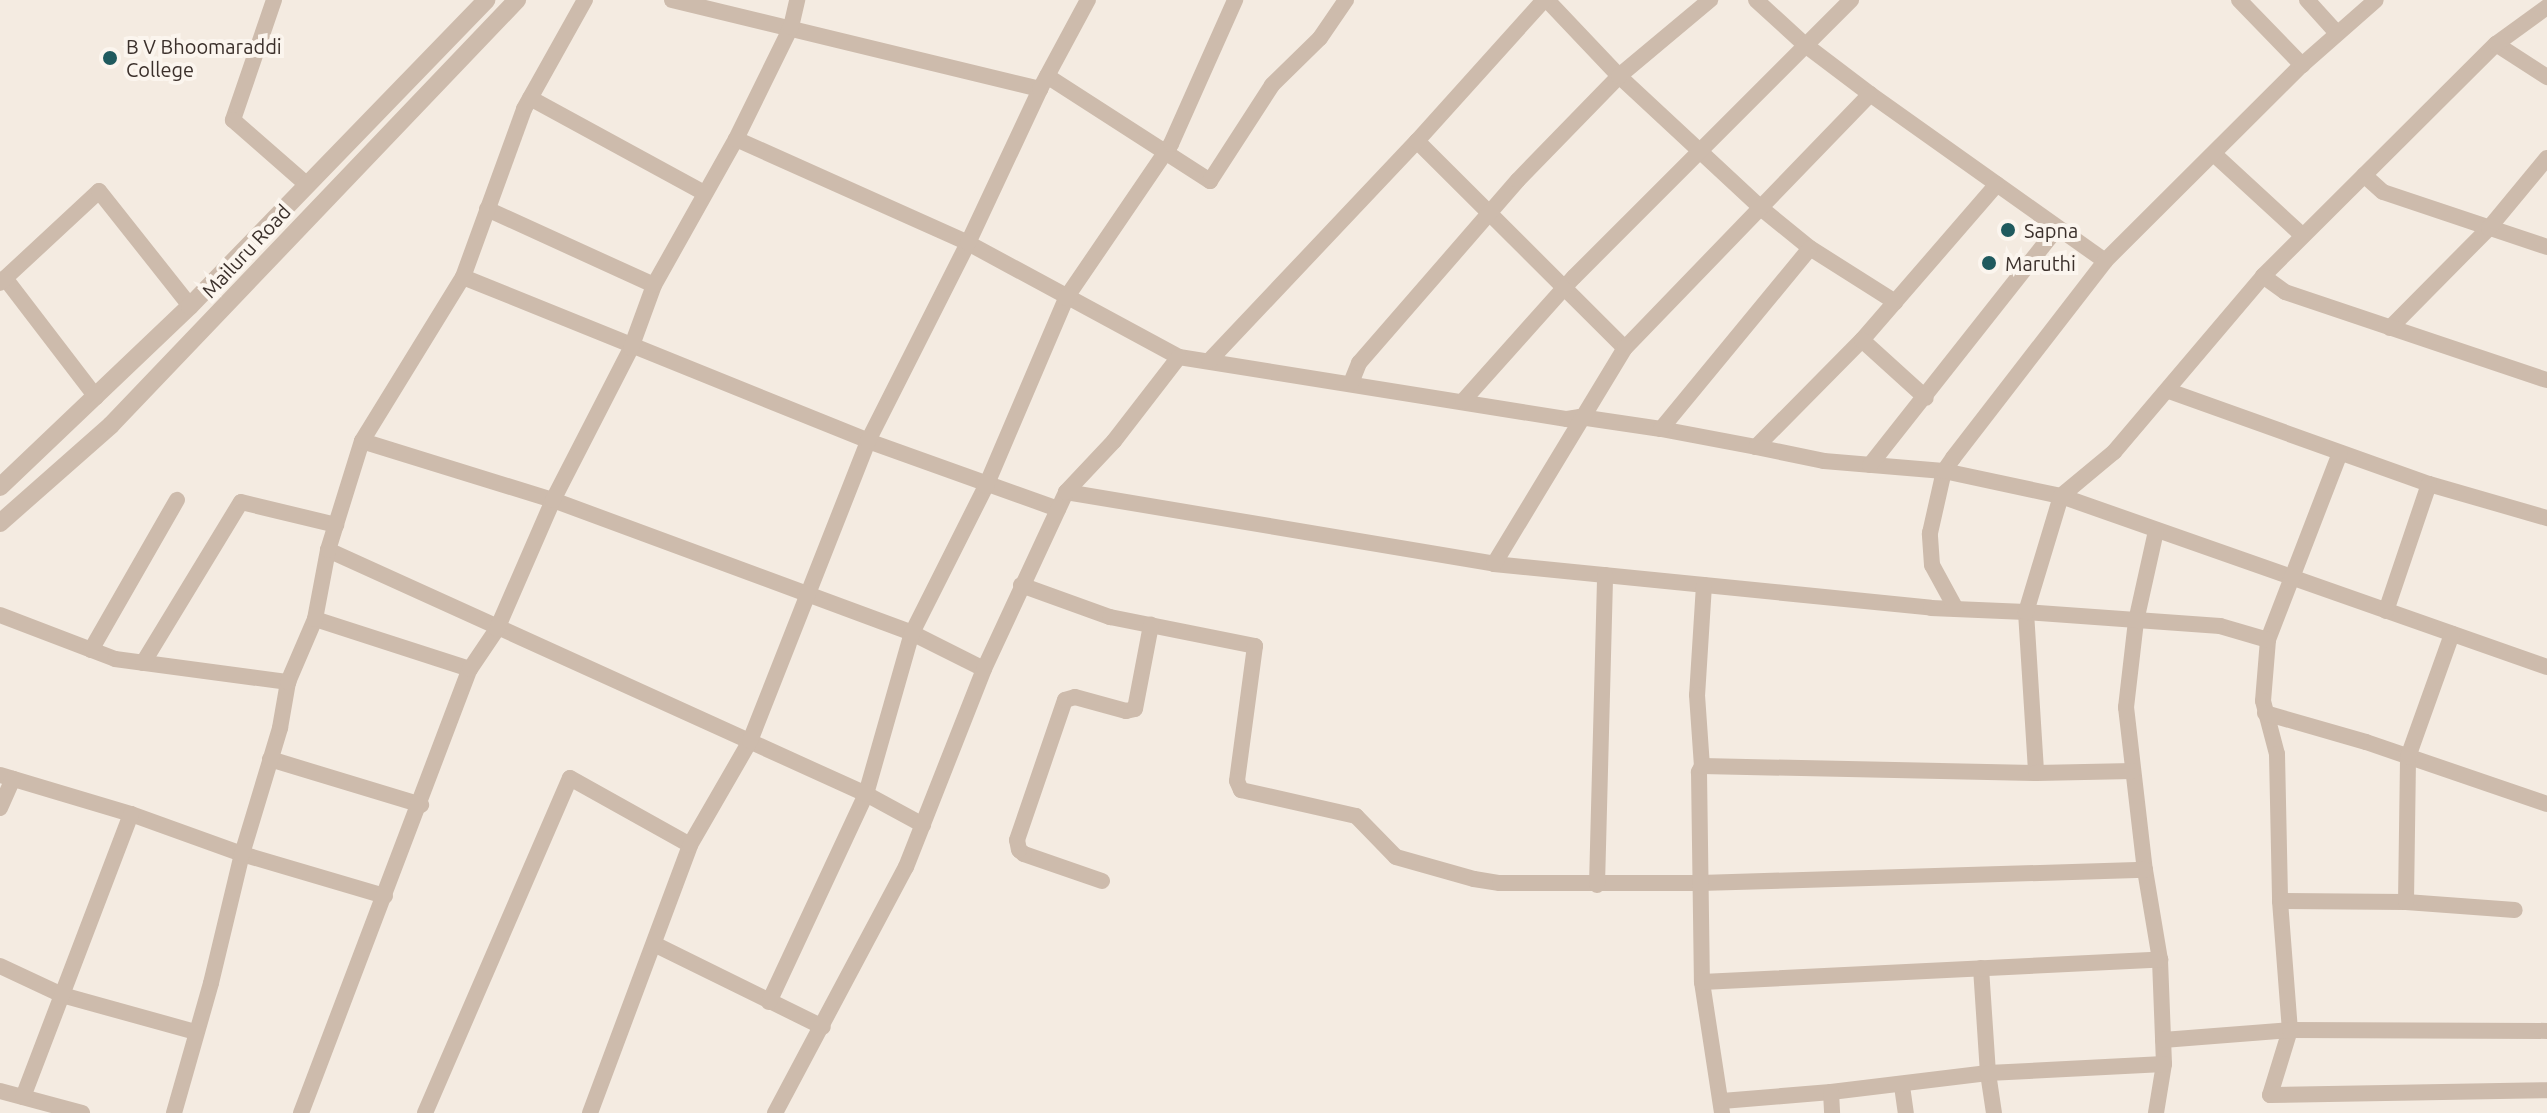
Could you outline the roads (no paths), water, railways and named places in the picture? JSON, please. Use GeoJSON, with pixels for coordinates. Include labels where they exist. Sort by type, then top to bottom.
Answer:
{"type":"FeatureCollection","features":[{"type":"Feature","properties":{"kind":"street"},"geometry":{"type":"LineString","coordinates":[[274,0],[233,120],[306,184]]}},
{"type":"Feature","properties":{"kind":"street"},"geometry":{"type":"LineString","coordinates":[[0,487],[190,306],[487,0]]}},
{"type":"Feature","properties":{"kind":"street","name":"Mailuru Road"},"geometry":{"type":"LineString","coordinates":[[0,523],[111,425],[517,0]]}},
{"type":"Feature","properties":{"kind":"street"},"geometry":{"type":"LineString","coordinates":[[174,1113],[211,983],[288,682],[315,619],[328,550],[362,441],[463,277],[530,98],[585,0]]}},
{"type":"Feature","properties":{"kind":"street"},"geometry":{"type":"LineString","coordinates":[[672,0],[1044,82],[1205,180],[1213,180],[1272,85],[1320,38],[1346,0]]}},
{"type":"Feature","properties":{"kind":"street"},"geometry":{"type":"LineString","coordinates":[[301,1113],[421,805],[470,669],[497,629],[553,500],[631,348],[654,285],[736,139],[791,27],[797,0]]}},
{"type":"Feature","properties":{"kind":"street"},"geometry":{"type":"LineString","coordinates":[[590,1113],[690,845],[750,741],[868,441],[968,243],[1044,82],[1088,0]]}},
{"type":"Feature","properties":{"kind":"street"},"geometry":{"type":"LineString","coordinates":[[769,1002],[866,794],[912,633],[986,486],[1066,298],[1164,153],[1235,0]]}},
{"type":"Feature","properties":{"kind":"street"},"geometry":{"type":"LineString","coordinates":[[1209,361],[1546,0],[1619,76],[1762,209],[1810,248],[1895,302]]}},
{"type":"Feature","properties":{"kind":"street"},"geometry":{"type":"LineString","coordinates":[[1351,383],[1359,363],[1518,180],[1619,76],[1710,0]]}},
{"type":"Feature","properties":{"kind":"street"},"geometry":{"type":"LineString","coordinates":[[1756,0],[1804,44],[1870,94],[2105,261]]}},
{"type":"Feature","properties":{"kind":"street"},"geometry":{"type":"LineString","coordinates":[[1463,401],[1565,287],[1851,0]]}},
{"type":"Feature","properties":{"kind":"street"},"geometry":{"type":"LineString","coordinates":[[2239,0],[2302,65]]}},
{"type":"Feature","properties":{"kind":"street"},"geometry":{"type":"LineString","coordinates":[[2307,0],[2336,32]]}},
{"type":"Feature","properties":{"kind":"street"},"geometry":{"type":"LineString","coordinates":[[1956,609],[1938,578],[1930,550],[1930,533],[1944,471],[2009,382],[2105,261],[2336,32],[2376,0]]}},
{"type":"Feature","properties":{"kind":"street"},"geometry":{"type":"LineString","coordinates":[[2036,773],[2026,612],[2061,496],[2114,452],[2169,391],[2263,276],[2302,235],[2496,44],[2547,7]]}},
{"type":"Feature","properties":{"kind":"street"},"geometry":{"type":"LineString","coordinates":[[2496,44],[2547,77]]}},
{"type":"Feature","properties":{"kind":"street"},"geometry":{"type":"LineString","coordinates":[[1494,564],[1580,417],[1625,348],[1870,94]]}},
{"type":"Feature","properties":{"kind":"street"},"geometry":{"type":"LineString","coordinates":[[530,98],[704,193]]}},
{"type":"Feature","properties":{"kind":"street"},"geometry":{"type":"LineString","coordinates":[[736,139],[968,243],[1179,357],[1567,419],[1580,417],[1661,429],[1824,461],[1944,471],[2061,496],[2547,667]]}},
{"type":"Feature","properties":{"kind":"street"},"geometry":{"type":"LineString","coordinates":[[1417,141],[1625,348]]}},
{"type":"Feature","properties":{"kind":"street"},"geometry":{"type":"LineString","coordinates":[[2215,155],[2302,235]]}},
{"type":"Feature","properties":{"kind":"street"},"geometry":{"type":"LineString","coordinates":[[2390,328],[2489,228],[2547,158]]}},
{"type":"Feature","properties":{"kind":"street"},"geometry":{"type":"LineString","coordinates":[[2364,175],[2383,192],[2547,247]]}},
{"type":"Feature","properties":{"kind":"street"},"geometry":{"type":"LineString","coordinates":[[1756,447],[1862,340],[1997,184]]}},
{"type":"Feature","properties":{"kind":"street"},"geometry":{"type":"LineString","coordinates":[[96,397],[3,281],[99,191],[190,306]]}},
{"type":"Feature","properties":{"kind":"street"},"geometry":{"type":"LineString","coordinates":[[487,209],[654,285]]}},
{"type":"Feature","properties":{"kind":"street"},"geometry":{"type":"LineString","coordinates":[[1870,465],[1926,398],[2057,228]]}},
{"type":"Feature","properties":{"kind":"street"},"geometry":{"type":"LineString","coordinates":[[1661,429],[1810,248]]}},
{"type":"Feature","properties":{"kind":"street"},"geometry":{"type":"LineString","coordinates":[[2263,276],[2285,292],[2547,380]]}},
{"type":"Feature","properties":{"kind":"street"},"geometry":{"type":"LineString","coordinates":[[463,277],[631,348],[868,441],[986,486],[1058,509]]}},
{"type":"Feature","properties":{"kind":"street"},"geometry":{"type":"LineString","coordinates":[[1862,340],[1926,398]]}},
{"type":"Feature","properties":{"kind":"street"},"geometry":{"type":"LineString","coordinates":[[775,1113],[906,867],[984,669],[1066,492],[1114,441],[1179,357]]}},
{"type":"Feature","properties":{"kind":"street"},"geometry":{"type":"LineString","coordinates":[[2169,391],[2429,484],[2547,518]]}},
{"type":"Feature","properties":{"kind":"street"},"geometry":{"type":"LineString","coordinates":[[362,441],[553,500],[912,633],[984,669]]}},
{"type":"Feature","properties":{"kind":"street"},"geometry":{"type":"LineString","coordinates":[[2272,1113],[2270,1095],[2290,1030],[2280,901],[2277,754],[2265,713],[2268,640],[2295,577],[2340,453]]}},
{"type":"Feature","properties":{"kind":"street"},"geometry":{"type":"LineString","coordinates":[[2386,611],[2429,484]]}},
{"type":"Feature","properties":{"kind":"street"},"geometry":{"type":"LineString","coordinates":[[1066,492],[1494,564],[1956,609],[2220,626],[2268,640]]}},
{"type":"Feature","properties":{"kind":"street"},"geometry":{"type":"LineString","coordinates":[[91,650],[177,500]]}},
{"type":"Feature","properties":{"kind":"street"},"geometry":{"type":"LineString","coordinates":[[143,663],[241,502],[336,525]]}},
{"type":"Feature","properties":{"kind":"street"},"geometry":{"type":"LineString","coordinates":[[2156,531],[2136,621],[2126,707],[2145,870],[2160,960],[2164,1064],[2156,1113]]}},
{"type":"Feature","properties":{"kind":"street"},"geometry":{"type":"LineString","coordinates":[[328,550],[866,794],[923,825]]}},
{"type":"Feature","properties":{"kind":"street"},"geometry":{"type":"LineString","coordinates":[[1597,885],[1605,575]]}},
{"type":"Feature","properties":{"kind":"street"},"geometry":{"type":"LineString","coordinates":[[1021,585],[1110,617],[1255,646],[1237,781],[1241,790],[1356,816],[1396,857],[1474,879],[1500,883],[1597,885],[2145,870]]}},
{"type":"Feature","properties":{"kind":"street"},"geometry":{"type":"LineString","coordinates":[[1704,585],[1697,695],[1702,766],[1699,772],[1702,982],[1722,1107],[1988,1073],[2164,1064]]}},
{"type":"Feature","properties":{"kind":"street"},"geometry":{"type":"LineString","coordinates":[[0,615],[115,659],[288,682]]}},
{"type":"Feature","properties":{"kind":"street"},"geometry":{"type":"LineString","coordinates":[[315,619],[470,669]]}},
{"type":"Feature","properties":{"kind":"street"},"geometry":{"type":"LineString","coordinates":[[1102,881],[1024,854],[1019,850],[1017,840],[1065,700],[1075,697],[1126,711],[1135,709],[1151,625]]}},
{"type":"Feature","properties":{"kind":"street"},"geometry":{"type":"LineString","coordinates":[[2406,902],[2408,757],[2452,634]]}},
{"type":"Feature","properties":{"kind":"street"},"geometry":{"type":"LineString","coordinates":[[2265,713],[2547,804]]}},
{"type":"Feature","properties":{"kind":"street"},"geometry":{"type":"LineString","coordinates":[[270,759],[421,805]]}},
{"type":"Feature","properties":{"kind":"street"},"geometry":{"type":"LineString","coordinates":[[1702,766],[2036,773],[2133,771]]}},
{"type":"Feature","properties":{"kind":"street"},"geometry":{"type":"LineString","coordinates":[[0,808],[7,777],[131,814],[242,854],[385,896]]}},
{"type":"Feature","properties":{"kind":"street"},"geometry":{"type":"LineString","coordinates":[[425,1113],[570,778],[690,845]]}},
{"type":"Feature","properties":{"kind":"street"},"geometry":{"type":"LineString","coordinates":[[23,1097],[131,814]]}},
{"type":"Feature","properties":{"kind":"street"},"geometry":{"type":"LineString","coordinates":[[2280,901],[2406,902],[2515,910]]}},
{"type":"Feature","properties":{"kind":"street"},"geometry":{"type":"LineString","coordinates":[[654,944],[823,1027]]}},
{"type":"Feature","properties":{"kind":"street"},"geometry":{"type":"LineString","coordinates":[[1702,982],[2160,960]]}},
{"type":"Feature","properties":{"kind":"street"},"geometry":{"type":"LineString","coordinates":[[0,966],[62,995],[195,1032]]}},
{"type":"Feature","properties":{"kind":"street"},"geometry":{"type":"LineString","coordinates":[[1981,968],[1988,1073],[1994,1113]]}},
{"type":"Feature","properties":{"kind":"street"},"geometry":{"type":"LineString","coordinates":[[2163,1040],[2290,1030],[2547,1031]]}},
{"type":"Feature","properties":{"kind":"street"},"geometry":{"type":"LineString","coordinates":[[1902,1086],[1906,1113]]}},
{"type":"Feature","properties":{"kind":"street"},"geometry":{"type":"LineString","coordinates":[[2270,1095],[2547,1090]]}},
{"type":"Feature","properties":{"kind":"street"},"geometry":{"type":"LineString","coordinates":[[0,1091],[82,1113]]}},
{"type":"Feature","properties":{"kind":"street"},"geometry":{"type":"LineString","coordinates":[[1831,1092],[1832,1113]]}},
{"type":"Feature","properties":{"kind":"place","name":"B V Bhoomaraddi College"},"geometry":{"type":"Point","coordinates":[110,58]}},
{"type":"Feature","properties":{"kind":"place","name":"Sapna"},"geometry":{"type":"Point","coordinates":[2008,230]}},
{"type":"Feature","properties":{"kind":"place","name":"Maruthi"},"geometry":{"type":"Point","coordinates":[1989,263]}}]}
